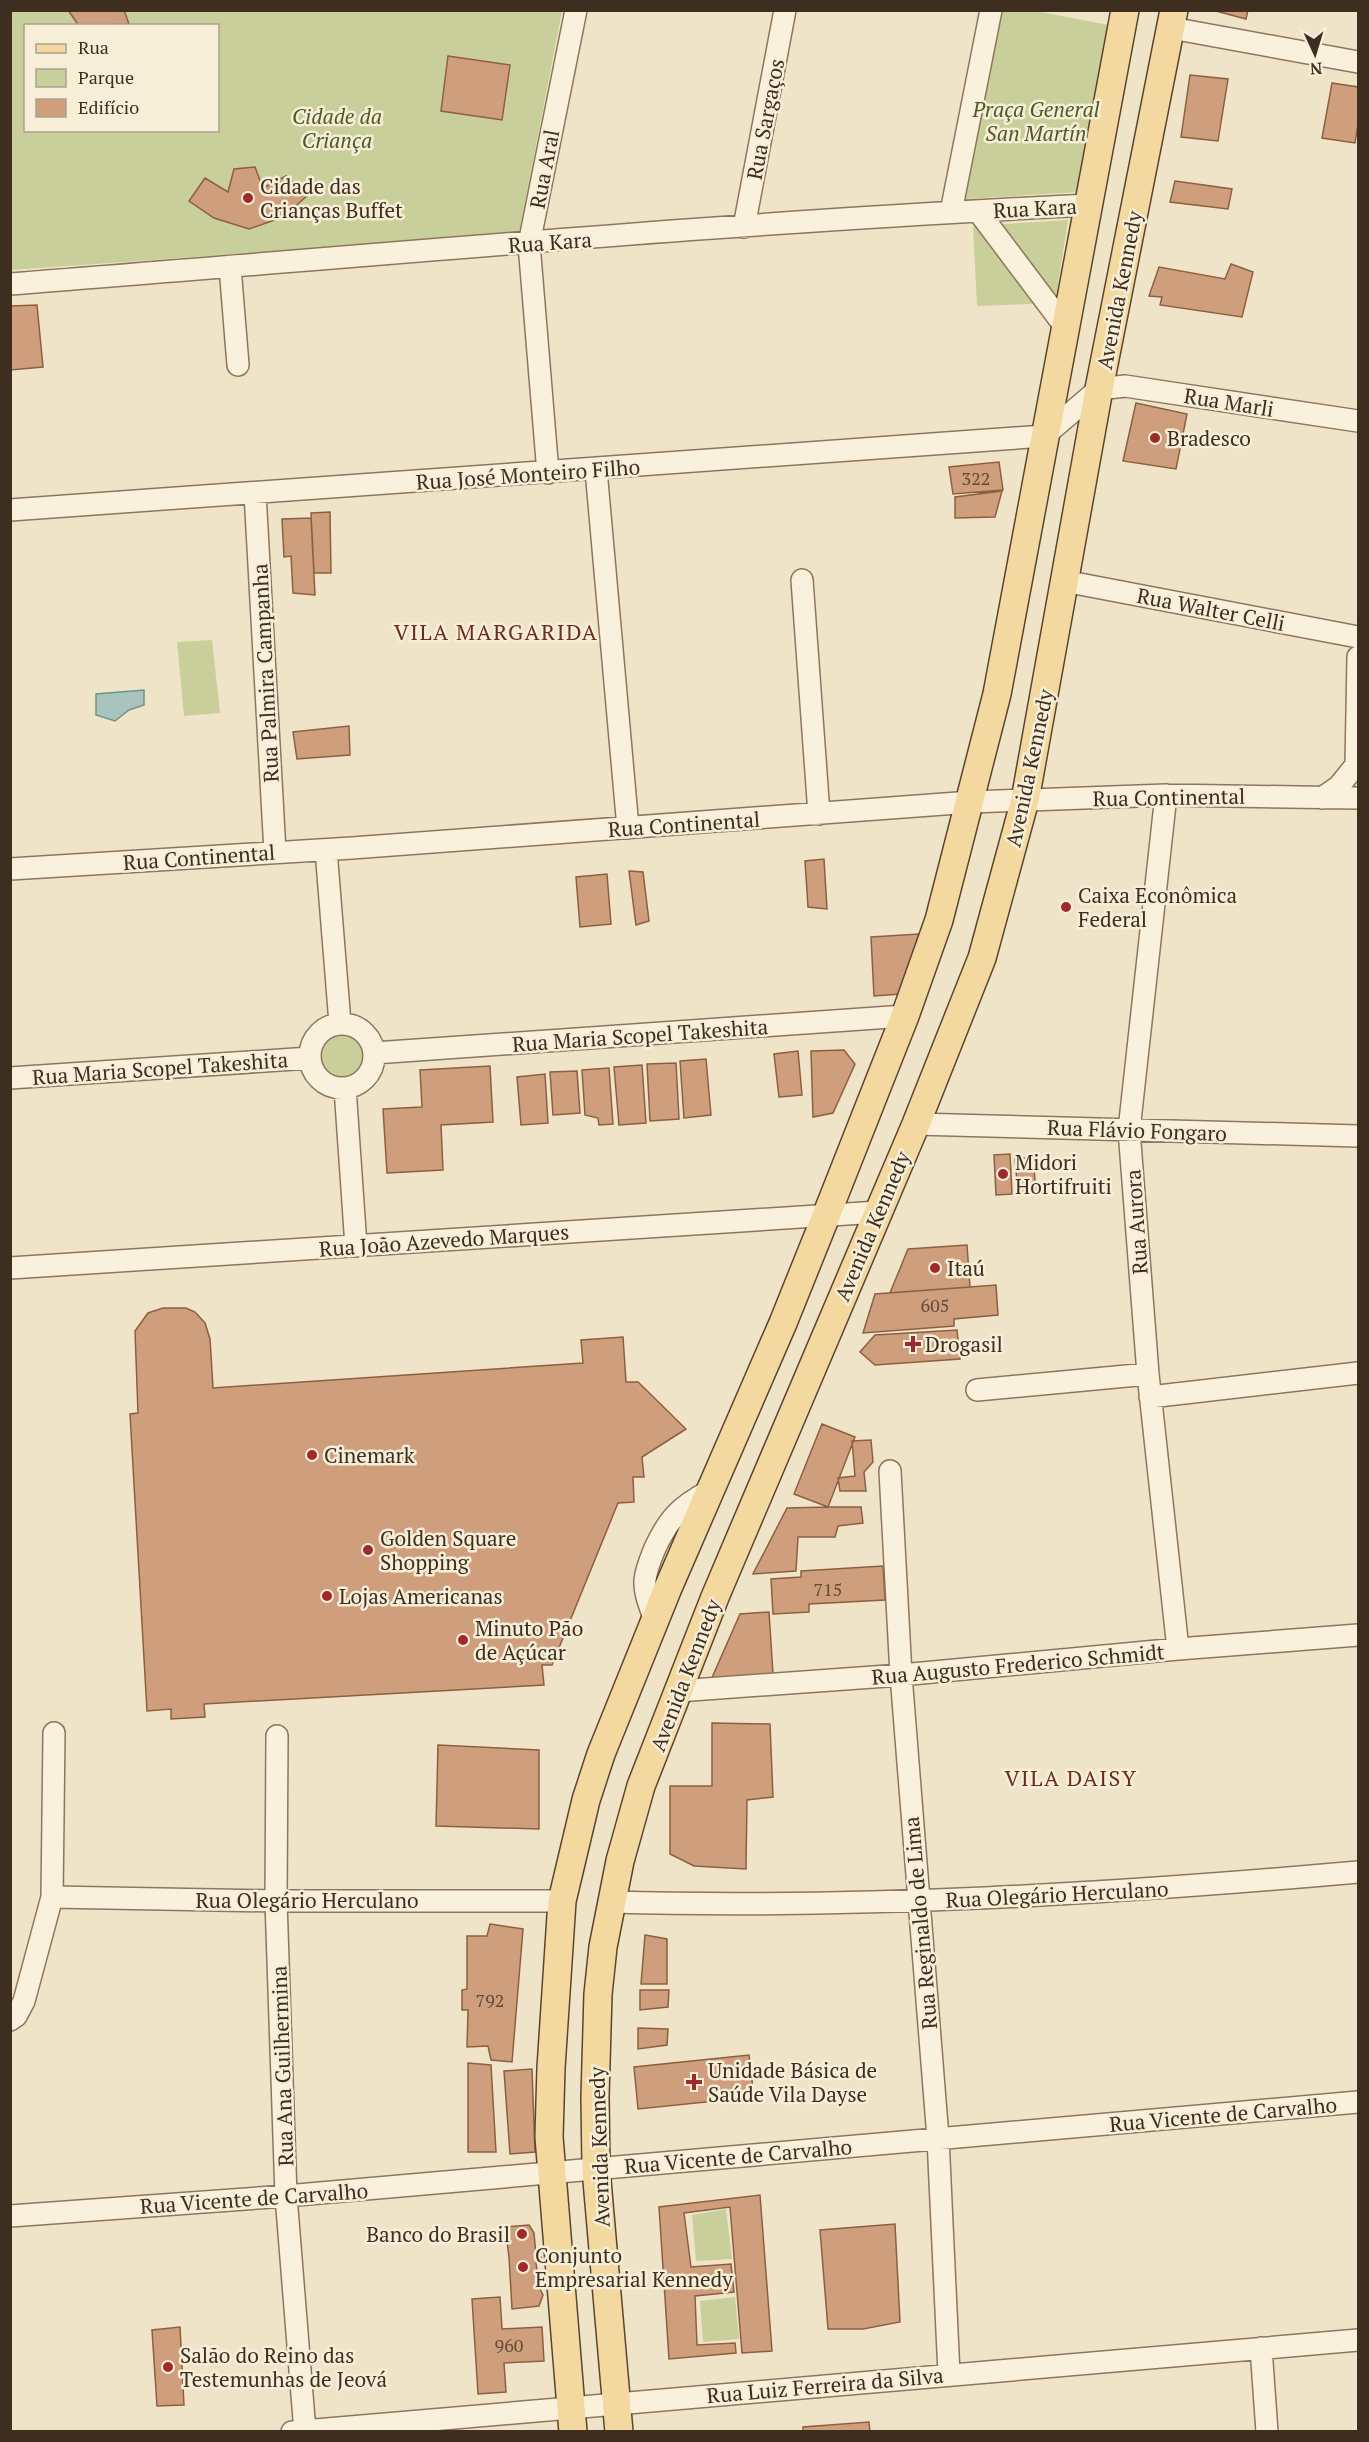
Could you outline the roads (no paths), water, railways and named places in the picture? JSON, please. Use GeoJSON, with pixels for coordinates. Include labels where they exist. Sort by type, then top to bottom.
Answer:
{"type":"FeatureCollection","features":[{"type":"Feature","properties":{"kind":"main road"},"geometry":{"type":"LineString","coordinates":[[571,2420],[551,2173],[551,2068],[562,1900],[586,1800],[601,1754],[709,1491],[783,1323],[905,1016],[939,920],[998,694],[1044,436],[1090,205],[1119,12]]}},
{"type":"Feature","properties":{"kind":"main road","name":"Avenida Kennedy"},"geometry":{"type":"LineString","coordinates":[[619,2432],[596,2169],[598,1994],[603,1947],[620,1861],[641,1786],[748,1516],[916,1124],[982,958],[1025,800],[1099,389],[1172,19]]}},
{"type":"Feature","properties":{"kind":"street","name":"Rua Aral"},"geometry":{"type":"LineString","coordinates":[[548,473],[529,244],[576,10]]}},
{"type":"Feature","properties":{"kind":"street","name":"Rua Sargaços"},"geometry":{"type":"LineString","coordinates":[[744,227],[785,10]]}},
{"type":"Feature","properties":{"kind":"street"},"geometry":{"type":"LineString","coordinates":[[951,212],[982,19]]}},
{"type":"Feature","properties":{"kind":"street"},"geometry":{"type":"LineString","coordinates":[[1172,19],[1359,62]]}},
{"type":"Feature","properties":{"kind":"street","name":"Rua Kara"},"geometry":{"type":"LineString","coordinates":[[10,284],[744,227],[951,212],[1090,205]]}},
{"type":"Feature","properties":{"kind":"street"},"geometry":{"type":"LineString","coordinates":[[978,211],[1066,328]]}},
{"type":"Feature","properties":{"kind":"street"},"geometry":{"type":"LineString","coordinates":[[230,267],[238,365]]}},
{"type":"Feature","properties":{"kind":"street","name":"Rua Marli"},"geometry":{"type":"LineString","coordinates":[[1099,389],[1125,386],[1359,422]]}},
{"type":"Feature","properties":{"kind":"street"},"geometry":{"type":"LineString","coordinates":[[1044,436],[1099,389]]}},
{"type":"Feature","properties":{"kind":"street","name":"Rua José Monteiro Filho"},"geometry":{"type":"LineString","coordinates":[[10,510],[596,470],[1044,436]]}},
{"type":"Feature","properties":{"kind":"street"},"geometry":{"type":"LineString","coordinates":[[596,470],[628,828]]}},
{"type":"Feature","properties":{"kind":"street","name":"Rua Palmira Campanha"},"geometry":{"type":"LineString","coordinates":[[255,493],[275,852]]}},
{"type":"Feature","properties":{"kind":"street"},"geometry":{"type":"LineString","coordinates":[[802,580],[819,814]]}},
{"type":"Feature","properties":{"kind":"street","name":"Rua Walter Celli"},"geometry":{"type":"LineString","coordinates":[[1064,581],[1359,637]]}},
{"type":"Feature","properties":{"kind":"street"},"geometry":{"type":"LineString","coordinates":[[1322,798],[1340,786],[1357,767],[1359,657]]}},
{"type":"Feature","properties":{"kind":"street","name":"Rua Continental"},"geometry":{"type":"LineString","coordinates":[[10,869],[326,850],[971,802],[1166,795],[1359,798]]}},
{"type":"Feature","properties":{"kind":"street","name":"Rua Aurora"},"geometry":{"type":"LineString","coordinates":[[1166,795],[1129,1130],[1150,1397],[1178,1649]]}},
{"type":"Feature","properties":{"kind":"street"},"geometry":{"type":"LineString","coordinates":[[326,850],[340,1023]]}},
{"type":"Feature","properties":{"kind":"street","name":"Rua Maria Scopel Takeshita"},"geometry":{"type":"LineString","coordinates":[[374,1053],[905,1016]]}},
{"type":"Feature","properties":{"kind":"street"},"geometry":{"type":"LineString","coordinates":[[340,1023],[350,1024],[367,1035],[374,1053],[370,1073],[355,1085],[345,1088],[325,1083],[317,1076],[310,1058],[315,1038],[330,1026],[340,1023]]}},
{"type":"Feature","properties":{"kind":"street","name":"Rua Maria Scopel Takeshita"},"geometry":{"type":"LineString","coordinates":[[10,1078],[310,1058]]}},
{"type":"Feature","properties":{"kind":"street"},"geometry":{"type":"LineString","coordinates":[[345,1088],[356,1245]]}},
{"type":"Feature","properties":{"kind":"street","name":"Rua Flávio Fongaro"},"geometry":{"type":"LineString","coordinates":[[916,1124],[1359,1136]]}},
{"type":"Feature","properties":{"kind":"street","name":"Rua João Azevedo Marques"},"geometry":{"type":"LineString","coordinates":[[10,1268],[878,1212]]}},
{"type":"Feature","properties":{"kind":"street"},"geometry":{"type":"LineString","coordinates":[[1150,1397],[1359,1373]]}},
{"type":"Feature","properties":{"kind":"street"},"geometry":{"type":"LineString","coordinates":[[977,1390],[1148,1374]]}},
{"type":"Feature","properties":{"kind":"street","name":"Rua Reginaldo de Lima"},"geometry":{"type":"LineString","coordinates":[[890,1471],[901,1675],[938,2138],[949,2374]]}},
{"type":"Feature","properties":{"kind":"street","name":"Rua Augusto Frederico Schmidt"},"geometry":{"type":"LineString","coordinates":[[678,1691],[901,1675],[1178,1649],[1359,1635]]}},
{"type":"Feature","properties":{"kind":"street"},"geometry":{"type":"LineString","coordinates":[[10,2020],[16,2016],[24,2001],[52,1898],[54,1733]]}},
{"type":"Feature","properties":{"kind":"street","name":"Rua Ana Guilhermina"},"geometry":{"type":"LineString","coordinates":[[277,1737],[276,1901],[286,2196],[300,2431]]}},
{"type":"Feature","properties":{"kind":"street","name":"Rua Olegário Herculano"},"geometry":{"type":"LineString","coordinates":[[611,1902],[918,1902],[1235,1883],[1359,1872]]}},
{"type":"Feature","properties":{"kind":"street","name":"Rua Olegário Herculano"},"geometry":{"type":"LineString","coordinates":[[52,1898],[276,1901],[562,1900]]}},
{"type":"Feature","properties":{"kind":"street","name":"Rua Vicente de Carvalho"},"geometry":{"type":"LineString","coordinates":[[10,2216],[286,2196],[1359,2102]]}},
{"type":"Feature","properties":{"kind":"street","name":"Rua Luiz Ferreira da Silva"},"geometry":{"type":"LineString","coordinates":[[300,2431],[571,2420],[618,2403],[1359,2340]]}},
{"type":"Feature","properties":{"kind":"street"},"geometry":{"type":"LineString","coordinates":[[1261,2348],[1267,2432]]}},
{"type":"Feature","properties":{"kind":"water"},"geometry":{"type":"Polygon","coordinates":[[[144,690],[144,705],[129,710],[115,721],[96,715],[96,694],[144,690]]]}},
{"type":"Feature","properties":{"kind":"place","name":"Cidade das Crianças Buffet"},"geometry":{"type":"Point","coordinates":[248,198]}},
{"type":"Feature","properties":{"kind":"place","name":"Bradesco"},"geometry":{"type":"Point","coordinates":[1155,438]}},
{"type":"Feature","properties":{"kind":"place","name":"Caixa Econômica Federal"},"geometry":{"type":"Point","coordinates":[1066,907]}},
{"type":"Feature","properties":{"kind":"place","name":"Midori Hortifruiti"},"geometry":{"type":"Point","coordinates":[1003,1174]}},
{"type":"Feature","properties":{"kind":"place","name":"Itaú"},"geometry":{"type":"Point","coordinates":[935,1268]}},
{"type":"Feature","properties":{"kind":"place","name":"Drogasil"},"geometry":{"type":"Point","coordinates":[913,1344]}},
{"type":"Feature","properties":{"kind":"place","name":"Cinemark"},"geometry":{"type":"Point","coordinates":[312,1455]}},
{"type":"Feature","properties":{"kind":"place","name":"Golden Square Shopping"},"geometry":{"type":"Point","coordinates":[368,1550]}},
{"type":"Feature","properties":{"kind":"place","name":"Lojas Americanas"},"geometry":{"type":"Point","coordinates":[327,1596]}},
{"type":"Feature","properties":{"kind":"place","name":"Minuto Pão de Açúcar"},"geometry":{"type":"Point","coordinates":[463,1640]}},
{"type":"Feature","properties":{"kind":"place","name":"Unidade Básica de Saúde Vila Dayse"},"geometry":{"type":"Point","coordinates":[694,2082]}},
{"type":"Feature","properties":{"kind":"place","name":"Banco do Brasil"},"geometry":{"type":"Point","coordinates":[522,2234]}},
{"type":"Feature","properties":{"kind":"place","name":"Conjunto Empresarial Kennedy"},"geometry":{"type":"Point","coordinates":[523,2267]}},
{"type":"Feature","properties":{"kind":"place","name":"Salão do Reino das Testemunhas de Jeová"},"geometry":{"type":"Point","coordinates":[168,2367]}},
{"type":"Feature","properties":{"kind":"district","name":"VILA MARGARIDA"},"geometry":{"type":"Point","coordinates":[496,631]}},
{"type":"Feature","properties":{"kind":"district","name":"VILA DAISY"},"geometry":{"type":"Point","coordinates":[1071,1777]}},
{"type":"Feature","properties":{"kind":"park label","name":"Praça General San Martín"},"geometry":{"type":"Point","coordinates":[1036,121]}},
{"type":"Feature","properties":{"kind":"park label","name":"Cidade da Criança"},"geometry":{"type":"Point","coordinates":[337,128]}}]}
